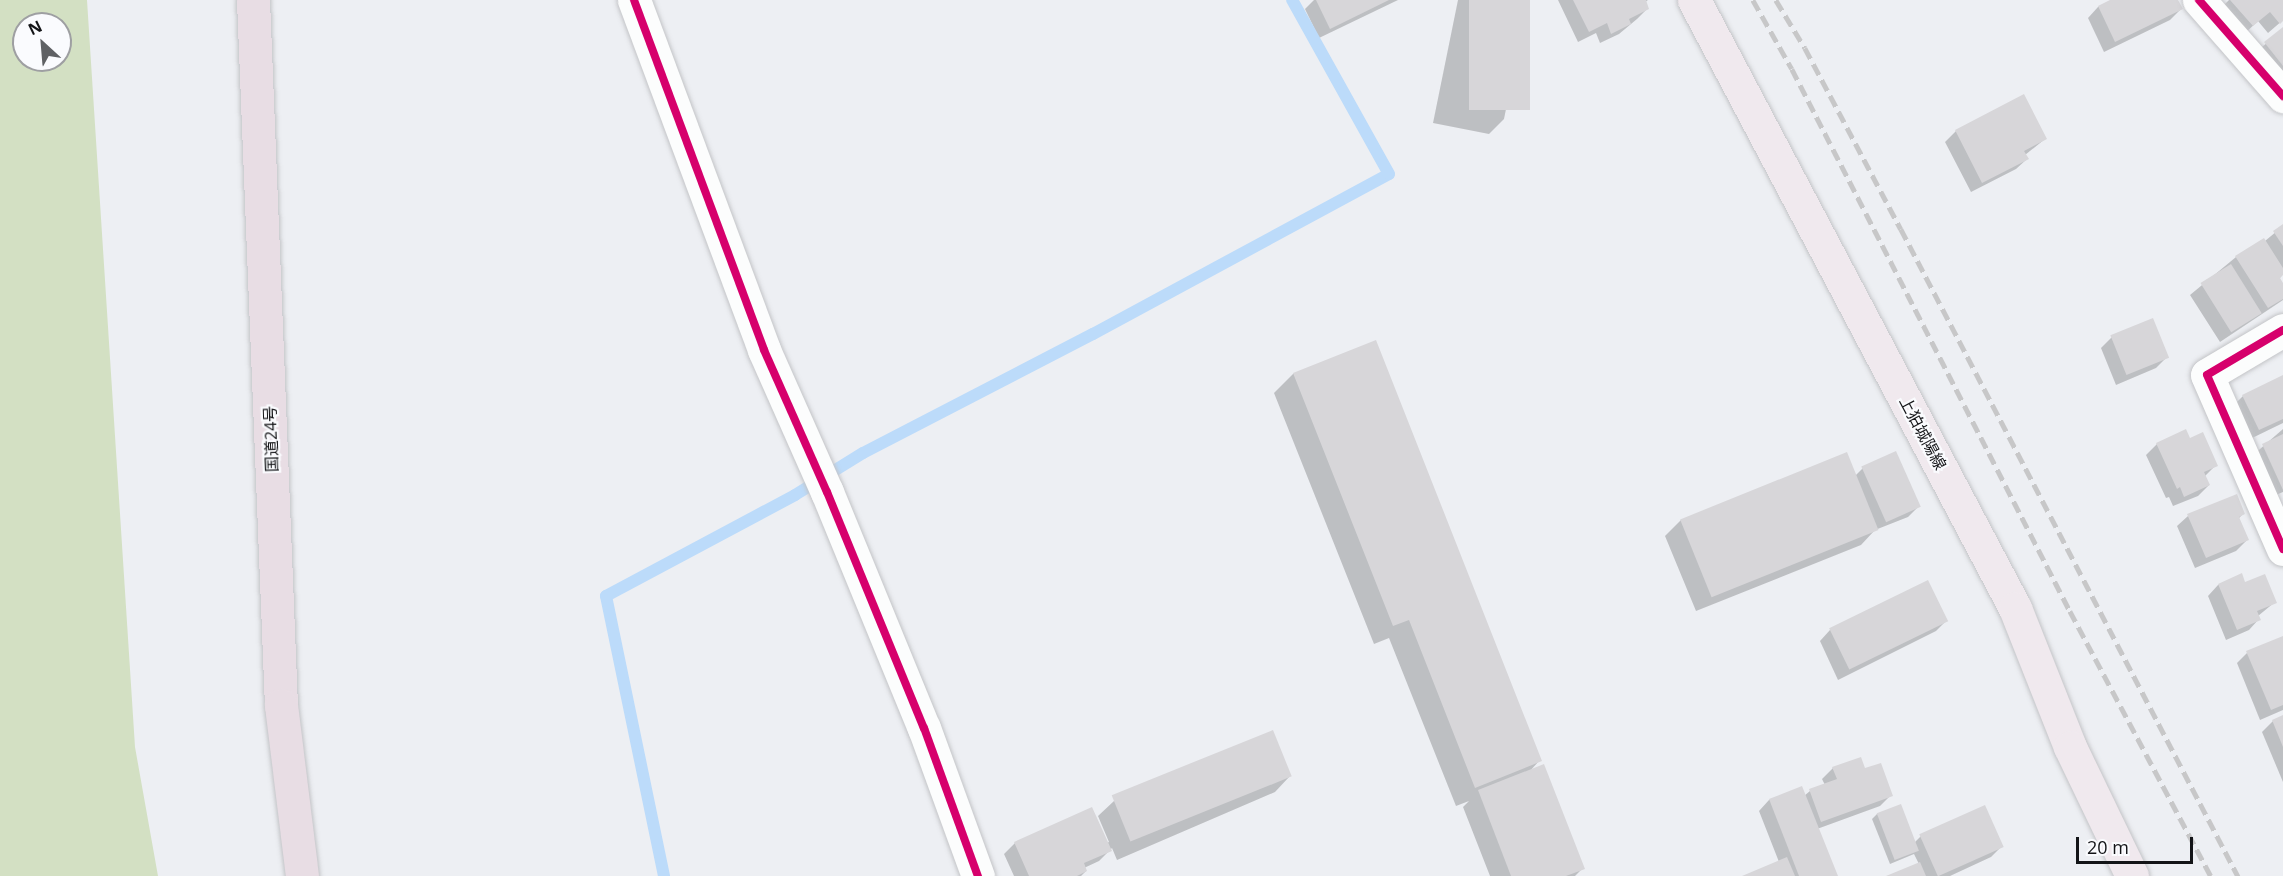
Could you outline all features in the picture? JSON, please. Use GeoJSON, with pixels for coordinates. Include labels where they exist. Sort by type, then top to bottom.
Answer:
{"type":"FeatureCollection","features":[{"type":"Feature","properties":{"kind":"highway","name":"国道24号"},"geometry":{"type":"LineString","coordinates":[[253,0],[281,705],[302,876]]}},
{"type":"Feature","properties":{"kind":"main road","name":"上狛城陽線"},"geometry":{"type":"LineString","coordinates":[[1694,0],[2014,608],[2070,747],[2132,876]]}},
{"type":"Feature","properties":{"kind":"street"},"geometry":{"type":"LineString","coordinates":[[633,0],[764,350],[822,480],[924,728],[978,876]]}},
{"type":"Feature","properties":{"kind":"street"},"geometry":{"type":"LineString","coordinates":[[2199,0],[2283,96]]}},
{"type":"Feature","properties":{"kind":"street"},"geometry":{"type":"LineString","coordinates":[[2283,330],[2207,375],[2283,549]]}},
{"type":"Feature","properties":{"kind":"green space"},"geometry":{"type":"Polygon","coordinates":[[[0,0],[87,0],[135,747],[158,876],[0,876],[0,0]]]}},
{"type":"Feature","properties":{"kind":"building"},"geometry":{"type":"Polygon","coordinates":[[[1316,0],[1389,0],[1330,29],[1316,0]]]}},
{"type":"Feature","properties":{"kind":"building"},"geometry":{"type":"Polygon","coordinates":[[[1469,0],[1530,0],[1530,110],[1469,110],[1469,0]]]}},
{"type":"Feature","properties":{"kind":"building"},"geometry":{"type":"Polygon","coordinates":[[[1573,0],[1646,0],[1649,9],[1629,19],[1631,24],[1611,34],[1607,23],[1589,32],[1573,0]]]}},
{"type":"Feature","properties":{"kind":"building"},"geometry":{"type":"Polygon","coordinates":[[[2110,0],[2178,0],[2183,9],[2115,42],[2098,6],[2110,0]]]}},
{"type":"Feature","properties":{"kind":"building"},"geometry":{"type":"Polygon","coordinates":[[[2230,0],[2283,0],[2283,21],[2280,24],[2270,12],[2253,26],[2230,0]]]}},
{"type":"Feature","properties":{"kind":"building"},"geometry":{"type":"Polygon","coordinates":[[[2283,27],[2283,66],[2264,42],[2283,27]]]}},
{"type":"Feature","properties":{"kind":"building"},"geometry":{"type":"Polygon","coordinates":[[[2024,94],[2047,139],[2024,151],[2029,159],[1982,183],[1955,130],[2024,94]]]}},
{"type":"Feature","properties":{"kind":"building"},"geometry":{"type":"Polygon","coordinates":[[[2283,224],[2283,246],[2273,231],[2283,224]]]}},
{"type":"Feature","properties":{"kind":"building"},"geometry":{"type":"Polygon","coordinates":[[[2264,238],[2283,268],[2283,275],[2280,278],[2283,283],[2283,299],[2268,308],[2235,256],[2264,238]]]}},
{"type":"Feature","properties":{"kind":"building"},"geometry":{"type":"Polygon","coordinates":[[[2231,264],[2262,313],[2231,332],[2200,283],[2231,264]]]}},
{"type":"Feature","properties":{"kind":"building"},"geometry":{"type":"Polygon","coordinates":[[[2153,318],[2169,358],[2126,375],[2110,335],[2153,318]]]}},
{"type":"Feature","properties":{"kind":"building"},"geometry":{"type":"Polygon","coordinates":[[[1376,340],[1542,761],[1475,788],[1409,620],[1393,626],[1293,373],[1376,340]]]}},
{"type":"Feature","properties":{"kind":"building"},"geometry":{"type":"Polygon","coordinates":[[[2283,375],[2283,419],[2259,430],[2242,395],[2283,375]]]}},
{"type":"Feature","properties":{"kind":"building"},"geometry":{"type":"Polygon","coordinates":[[[2186,429],[2190,438],[2203,432],[2218,466],[2204,472],[2210,485],[2184,497],[2180,487],[2177,489],[2156,443],[2186,429]]]}},
{"type":"Feature","properties":{"kind":"building"},"geometry":{"type":"Polygon","coordinates":[[[2283,434],[2283,490],[2262,444],[2283,434]]]}},
{"type":"Feature","properties":{"kind":"building"},"geometry":{"type":"Polygon","coordinates":[[[1896,451],[1921,507],[1886,522],[1861,466],[1896,451]]]}},
{"type":"Feature","properties":{"kind":"building"},"geometry":{"type":"Polygon","coordinates":[[[1847,452],[1878,530],[1712,597],[1680,519],[1847,452]]]}},
{"type":"Feature","properties":{"kind":"building"},"geometry":{"type":"Polygon","coordinates":[[[2237,494],[2245,514],[2239,517],[2249,540],[2206,558],[2187,514],[2237,494]]]}},
{"type":"Feature","properties":{"kind":"building"},"geometry":{"type":"Polygon","coordinates":[[[2242,573],[2245,582],[2265,574],[2277,603],[2257,611],[2261,620],[2237,630],[2218,584],[2242,573]]]}},
{"type":"Feature","properties":{"kind":"building"},"geometry":{"type":"Polygon","coordinates":[[[1928,580],[1948,621],[1849,670],[1829,628],[1928,580]]]}},
{"type":"Feature","properties":{"kind":"building"},"geometry":{"type":"Polygon","coordinates":[[[2283,636],[2283,705],[2271,710],[2246,651],[2283,636]]]}},
{"type":"Feature","properties":{"kind":"building"},"geometry":{"type":"Polygon","coordinates":[[[2283,715],[2283,747],[2272,720],[2283,715]]]}},
{"type":"Feature","properties":{"kind":"building"},"geometry":{"type":"Polygon","coordinates":[[[1273,730],[1292,776],[1130,842],[1112,795],[1273,730]]]}},
{"type":"Feature","properties":{"kind":"building"},"geometry":{"type":"Polygon","coordinates":[[[1861,757],[1865,768],[1881,763],[1893,796],[1821,822],[1809,789],[1837,779],[1832,767],[1861,757]]]}},
{"type":"Feature","properties":{"kind":"building"},"geometry":{"type":"Polygon","coordinates":[[[1544,764],[1585,869],[1566,876],[1511,876],[1478,790],[1544,764]]]}},
{"type":"Feature","properties":{"kind":"building"},"geometry":{"type":"Polygon","coordinates":[[[1802,786],[1838,876],[1799,876],[1769,799],[1802,786]]]}},
{"type":"Feature","properties":{"kind":"building"},"geometry":{"type":"Polygon","coordinates":[[[1901,804],[1919,851],[1895,860],[1877,813],[1901,804]]]}},
{"type":"Feature","properties":{"kind":"building"},"geometry":{"type":"Polygon","coordinates":[[[1985,805],[2004,847],[1938,876],[1919,834],[1985,805]]]}},
{"type":"Feature","properties":{"kind":"building"},"geometry":{"type":"Polygon","coordinates":[[[1092,807],[1112,851],[1084,863],[1087,871],[1077,876],[1029,876],[1014,842],[1092,807]]]}},
{"type":"Feature","properties":{"kind":"building"},"geometry":{"type":"Polygon","coordinates":[[[1787,857],[1795,876],[1742,876],[1787,857]]]}},
{"type":"Feature","properties":{"kind":"building"},"geometry":{"type":"Polygon","coordinates":[[[1920,862],[1926,876],[1886,876],[1920,862]]]}},
{"type":"Feature","properties":{"kind":"waterway"},"geometry":{"type":"LineString","coordinates":[[664,876],[606,596],[795,495],[863,453],[1093,334],[1389,174],[1292,0]]}},
{"type":"Feature","properties":{"kind":"railway"},"geometry":{"type":"LineString","coordinates":[[1753,0],[1792,69],[2070,611],[2211,876]]}},
{"type":"Feature","properties":{"kind":"railway"},"geometry":{"type":"LineString","coordinates":[[1776,0],[1805,48],[1901,229],[2238,876]]}},
{"type":"Feature","properties":{"kind":"cycle path"},"geometry":{"type":"LineString","coordinates":[[634,0],[764,350],[827,492],[924,728],[978,876]]}},
{"type":"Feature","properties":{"kind":"cycle path"},"geometry":{"type":"LineString","coordinates":[[2199,0],[2283,96]]}},
{"type":"Feature","properties":{"kind":"cycle path"},"geometry":{"type":"LineString","coordinates":[[2283,330],[2207,375],[2283,549]]}}]}
